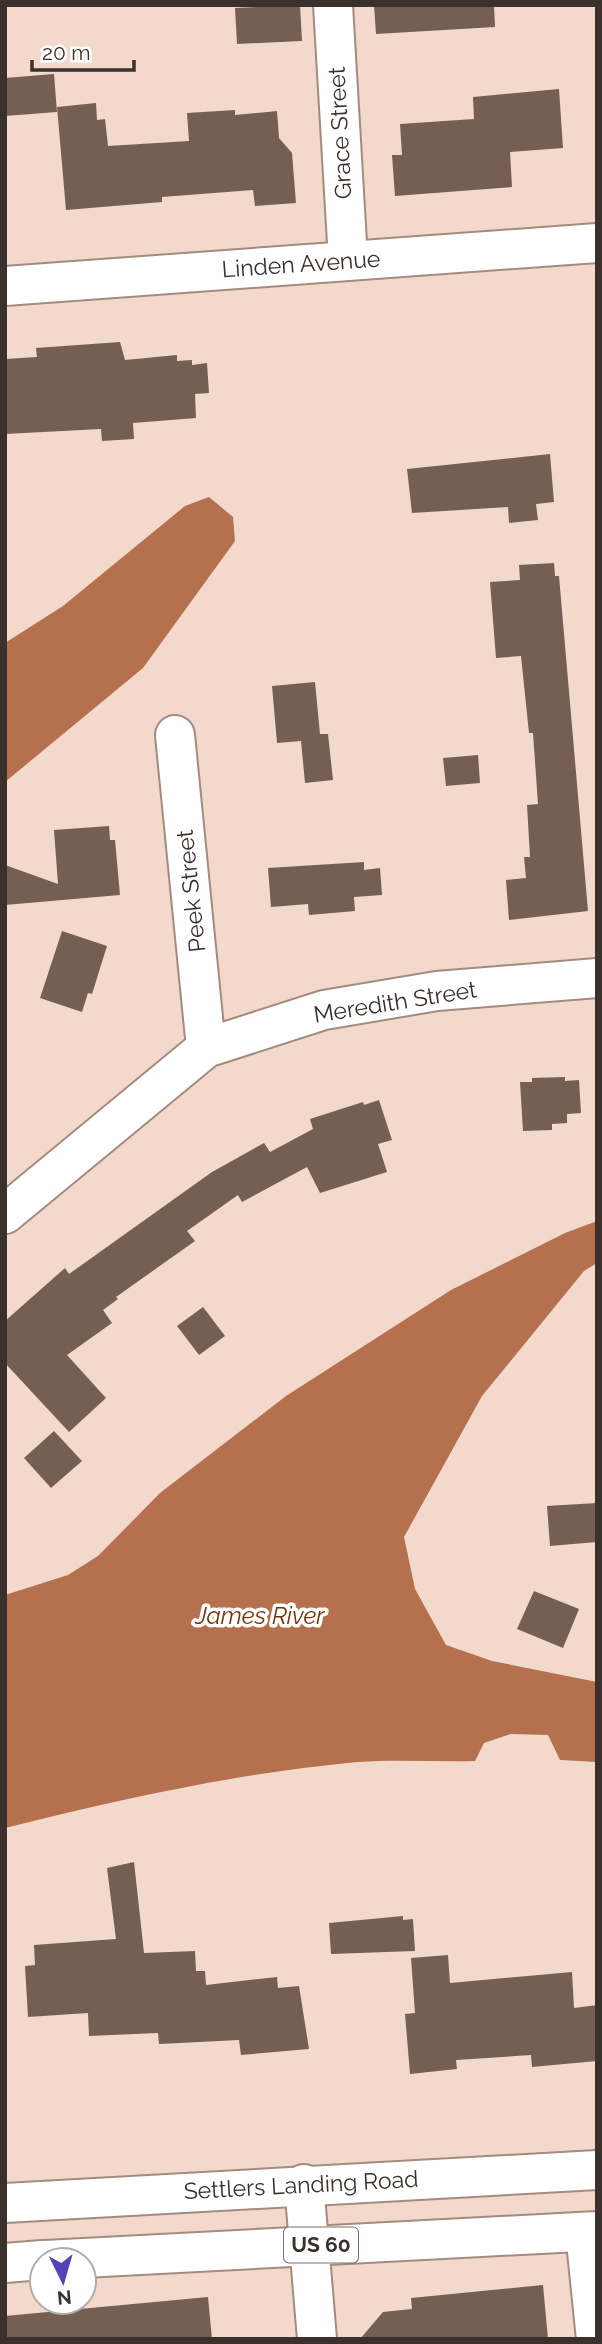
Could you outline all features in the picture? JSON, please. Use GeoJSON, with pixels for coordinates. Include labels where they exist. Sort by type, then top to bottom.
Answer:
{"type":"FeatureCollection","features":[{"type":"Feature","properties":{"kind":"street","name":"Grace Street"},"geometry":{"type":"LineString","coordinates":[[333,5],[348,260]]}},
{"type":"Feature","properties":{"kind":"street","name":"Linden Avenue"},"geometry":{"type":"LineString","coordinates":[[5,286],[597,243]]}},
{"type":"Feature","properties":{"kind":"street","name":"Peek Street"},"geometry":{"type":"LineString","coordinates":[[175,734],[206,1048]]}},
{"type":"Feature","properties":{"kind":"street","name":"Meredith Street"},"geometry":{"type":"LineString","coordinates":[[5,1213],[206,1048],[324,1010],[437,991],[597,978]]}},
{"type":"Feature","properties":{"kind":"street","name":"Settlers Landing Road"},"geometry":{"type":"LineString","coordinates":[[5,2203],[304,2184],[597,2170]]}},
{"type":"Feature","properties":{"kind":"street"},"geometry":{"type":"LineString","coordinates":[[304,2184],[317,2339]]}},
{"type":"Feature","properties":{"kind":"street"},"geometry":{"type":"LineString","coordinates":[[591,2232],[596,2339]]}},
{"type":"Feature","properties":{"kind":"street","name":"US 60"},"geometry":{"type":"LineString","coordinates":[[98,2257],[591,2232]]}},
{"type":"Feature","properties":{"kind":"street","name":"US 60"},"geometry":{"type":"LineString","coordinates":[[5,2263],[28,2261]]}},
{"type":"Feature","properties":{"kind":"water"},"geometry":{"type":"Polygon","coordinates":[[[209,497],[233,517],[235,541],[143,668],[5,782],[5,643],[63,606],[185,506],[209,497]]]}},
{"type":"Feature","properties":{"kind":"water","name":"James River"},"geometry":{"type":"Polygon","coordinates":[[[597,1221],[597,1263],[584,1271],[482,1396],[404,1537],[415,1589],[446,1645],[492,1661],[597,1682],[597,1762],[560,1760],[548,1735],[511,1734],[484,1743],[475,1761],[372,1761],[268,1773],[136,1797],[5,1828],[5,1595],[68,1575],[98,1556],[160,1493],[286,1396],[451,1290],[565,1233],[597,1221]]]}},
{"type":"Feature","properties":{"kind":"building"},"geometry":{"type":"Polygon","coordinates":[[[300,5],[302,41],[237,44],[235,8],[300,5]]]}},
{"type":"Feature","properties":{"kind":"building"},"geometry":{"type":"Polygon","coordinates":[[[374,5],[494,5],[495,27],[376,34],[374,5]]]}},
{"type":"Feature","properties":{"kind":"building"},"geometry":{"type":"Polygon","coordinates":[[[54,74],[57,112],[5,116],[5,78],[54,74]]]}},
{"type":"Feature","properties":{"kind":"building"},"geometry":{"type":"Polygon","coordinates":[[[559,89],[563,148],[510,152],[512,187],[395,196],[392,155],[402,155],[400,124],[474,119],[473,97],[559,89]]]}},
{"type":"Feature","properties":{"kind":"building"},"geometry":{"type":"Polygon","coordinates":[[[96,103],[97,120],[105,119],[108,146],[189,141],[187,113],[235,110],[235,115],[277,111],[279,138],[292,153],[296,203],[255,206],[253,190],[162,197],[162,202],[66,210],[57,107],[96,103]]]}},
{"type":"Feature","properties":{"kind":"building"},"geometry":{"type":"Polygon","coordinates":[[[120,342],[125,360],[177,355],[177,361],[192,360],[192,365],[207,363],[209,393],[195,394],[196,418],[133,423],[134,439],[102,441],[101,429],[5,434],[5,359],[37,357],[36,348],[120,342]]]}},
{"type":"Feature","properties":{"kind":"building"},"geometry":{"type":"Polygon","coordinates":[[[550,454],[554,502],[536,504],[538,520],[509,523],[508,507],[412,513],[407,469],[550,454]]]}},
{"type":"Feature","properties":{"kind":"building"},"geometry":{"type":"Polygon","coordinates":[[[554,563],[555,576],[559,576],[588,911],[509,920],[506,880],[526,878],[524,857],[530,857],[527,805],[538,804],[533,733],[529,733],[521,656],[496,658],[490,582],[520,580],[519,565],[554,563]]]}},
{"type":"Feature","properties":{"kind":"building"},"geometry":{"type":"Polygon","coordinates":[[[315,682],[320,734],[328,734],[333,780],[305,783],[301,741],[277,743],[272,686],[315,682]]]}},
{"type":"Feature","properties":{"kind":"building"},"geometry":{"type":"Polygon","coordinates":[[[478,755],[480,783],[446,786],[443,758],[478,755]]]}},
{"type":"Feature","properties":{"kind":"building"},"geometry":{"type":"Polygon","coordinates":[[[109,826],[110,840],[115,840],[120,895],[5,905],[5,865],[58,884],[54,830],[109,826]]]}},
{"type":"Feature","properties":{"kind":"building"},"geometry":{"type":"Polygon","coordinates":[[[364,862],[364,870],[380,868],[382,895],[354,897],[355,911],[309,915],[308,904],[271,907],[268,868],[364,862]]]}},
{"type":"Feature","properties":{"kind":"building"},"geometry":{"type":"Polygon","coordinates":[[[62,931],[107,946],[92,994],[88,993],[82,1012],[40,998],[62,931]]]}},
{"type":"Feature","properties":{"kind":"building"},"geometry":{"type":"Polygon","coordinates":[[[565,1077],[565,1081],[579,1080],[581,1113],[567,1114],[567,1123],[552,1124],[552,1130],[523,1131],[520,1082],[532,1082],[532,1078],[565,1077]]]}},
{"type":"Feature","properties":{"kind":"building"},"geometry":{"type":"Polygon","coordinates":[[[379,1100],[392,1140],[378,1144],[387,1172],[320,1193],[307,1167],[242,1202],[238,1195],[187,1231],[195,1241],[116,1297],[118,1299],[103,1310],[112,1323],[67,1355],[106,1398],[69,1432],[5,1363],[5,1321],[65,1268],[69,1274],[212,1172],[264,1143],[270,1152],[313,1129],[310,1119],[363,1102],[364,1105],[379,1100]]]}},
{"type":"Feature","properties":{"kind":"building"},"geometry":{"type":"Polygon","coordinates":[[[203,1307],[225,1336],[199,1355],[177,1326],[203,1307]]]}},
{"type":"Feature","properties":{"kind":"building"},"geometry":{"type":"Polygon","coordinates":[[[54,1431],[82,1461],[51,1488],[24,1458],[54,1431]]]}},
{"type":"Feature","properties":{"kind":"building"},"geometry":{"type":"Polygon","coordinates":[[[597,1503],[597,1542],[550,1546],[547,1506],[597,1503]]]}},
{"type":"Feature","properties":{"kind":"building"},"geometry":{"type":"Polygon","coordinates":[[[534,1591],[579,1609],[563,1648],[517,1629],[534,1591]]]}},
{"type":"Feature","properties":{"kind":"building"},"geometry":{"type":"Polygon","coordinates":[[[134,1862],[144,1953],[195,1951],[196,1971],[205,1971],[206,1985],[277,1977],[278,1988],[299,1986],[309,2049],[241,2055],[239,2040],[159,2044],[158,2033],[89,2036],[88,2013],[28,2017],[25,1966],[35,1965],[34,1945],[116,1939],[107,1868],[134,1862]]]}},
{"type":"Feature","properties":{"kind":"building"},"geometry":{"type":"Polygon","coordinates":[[[403,1916],[403,1920],[413,1919],[415,1951],[331,1954],[329,1923],[403,1916]]]}},
{"type":"Feature","properties":{"kind":"building"},"geometry":{"type":"Polygon","coordinates":[[[448,1955],[450,1983],[572,1972],[574,2008],[597,2005],[597,2061],[532,2067],[531,2055],[456,2060],[457,2069],[410,2074],[405,2014],[415,2013],[411,1958],[448,1955]]]}},
{"type":"Feature","properties":{"kind":"building"},"geometry":{"type":"Polygon","coordinates":[[[543,2285],[548,2339],[360,2339],[383,2312],[412,2309],[411,2298],[543,2285]]]}},
{"type":"Feature","properties":{"kind":"building"},"geometry":{"type":"Polygon","coordinates":[[[208,2297],[212,2339],[5,2339],[5,2316],[28,2314],[28,2316],[98,2316],[98,2307],[208,2297]]]}}]}
